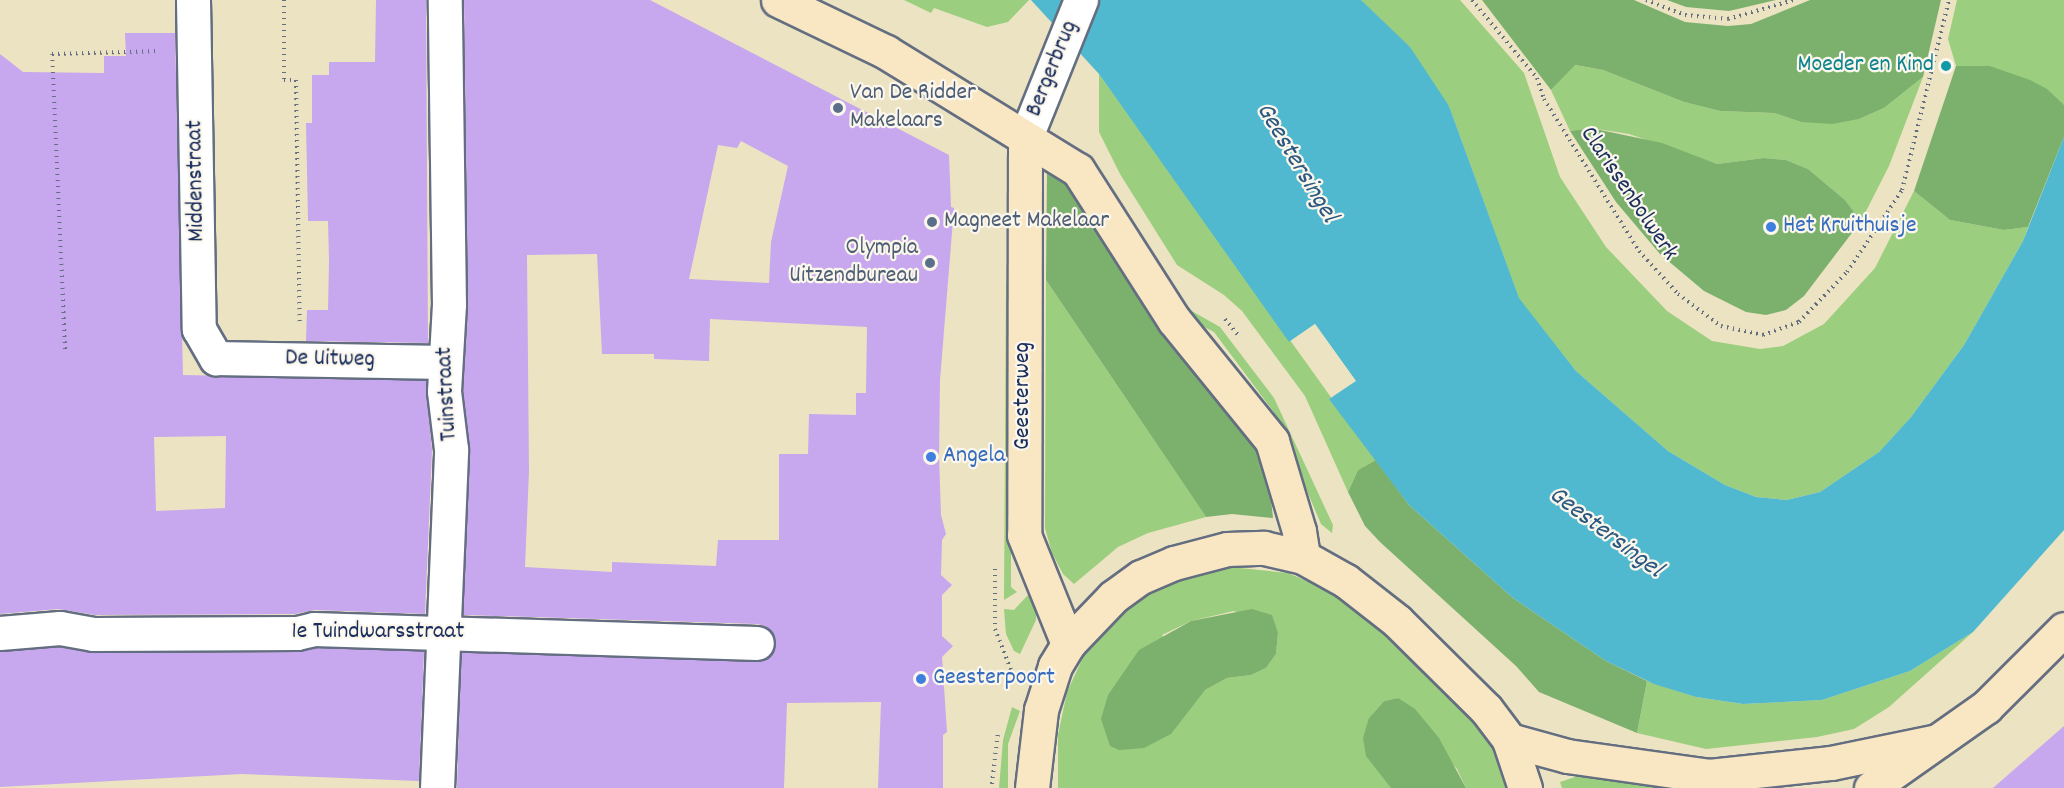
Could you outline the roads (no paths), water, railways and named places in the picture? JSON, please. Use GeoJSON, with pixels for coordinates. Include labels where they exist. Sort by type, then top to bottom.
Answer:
{"type":"FeatureCollection","features":[{"type":"Feature","properties":{"kind":"main road"},"geometry":{"type":"LineString","coordinates":[[778,0],[886,52],[1078,170],[1174,320],[1272,441],[1299,531],[1303,557]]}},
{"type":"Feature","properties":{"kind":"main road","name":"Geesterweg"},"geometry":{"type":"LineString","coordinates":[[1025,138],[1024,535],[1068,644]]}},
{"type":"Feature","properties":{"kind":"main road"},"geometry":{"type":"LineString","coordinates":[[1032,788],[1041,710],[1055,666],[1068,644],[1113,597],[1141,577],[1174,563],[1227,549],[1264,548],[1303,557],[1346,581],[1396,621],[1459,680],[1509,740],[1525,788]]}},
{"type":"Feature","properties":{"kind":"main road"},"geometry":{"type":"LineString","coordinates":[[1871,788],[1986,707],[2064,629]]}},
{"type":"Feature","properties":{"kind":"main road"},"geometry":{"type":"LineString","coordinates":[[1509,740],[1567,756],[1709,776],[1831,763],[1938,741]]}},
{"type":"Feature","properties":{"kind":"street","name":"Middenstraat"},"geometry":{"type":"LineString","coordinates":[[193,0],[199,329],[216,358]]}},
{"type":"Feature","properties":{"kind":"street","name":"Tuinstraat"},"geometry":{"type":"LineString","coordinates":[[437,788],[446,633],[451,449],[444,362],[449,305],[445,0]]}},
{"type":"Feature","properties":{"kind":"street","name":"Bergerbrug"},"geometry":{"type":"LineString","coordinates":[[1025,138],[1081,0]]}},
{"type":"Feature","properties":{"kind":"street","name":"De Uitweg"},"geometry":{"type":"LineString","coordinates":[[216,358],[444,362]]}},
{"type":"Feature","properties":{"kind":"street","name":"1e Tuindwarsstraat"},"geometry":{"type":"LineString","coordinates":[[0,633],[60,628],[93,634],[297,633],[314,629],[757,643]]}},
{"type":"Feature","properties":{"kind":"water","name":"Geestersingel"},"geometry":{"type":"Polygon","coordinates":[[[1031,0],[1361,0],[1410,47],[1449,106],[1519,298],[1576,371],[1668,451],[1725,485],[1756,497],[1787,500],[1820,492],[1879,452],[1911,417],[1964,345],[2023,241],[2064,137],[2064,530],[1973,632],[1910,671],[1822,700],[1743,704],[1696,697],[1654,684],[1606,661],[1513,598],[1409,505],[1329,399],[1355,380],[1315,324],[1289,342],[1099,74],[1031,0]]]}},
{"type":"Feature","properties":{"kind":"place","name":"Moeder en Kind"},"geometry":{"type":"Point","coordinates":[1946,66]}},
{"type":"Feature","properties":{"kind":"place","name":"Van De Ridder Makelaars"},"geometry":{"type":"Point","coordinates":[838,108]}},
{"type":"Feature","properties":{"kind":"place","name":"Magneet Makelaar"},"geometry":{"type":"Point","coordinates":[932,222]}},
{"type":"Feature","properties":{"kind":"place","name":"Het Kruithuisje"},"geometry":{"type":"Point","coordinates":[1771,227]}},
{"type":"Feature","properties":{"kind":"place","name":"Olympia Uitzendbureau"},"geometry":{"type":"Point","coordinates":[930,263]}},
{"type":"Feature","properties":{"kind":"place","name":"Angela"},"geometry":{"type":"Point","coordinates":[931,457]}},
{"type":"Feature","properties":{"kind":"place","name":"Geesterpoort"},"geometry":{"type":"Point","coordinates":[921,679]}}]}
